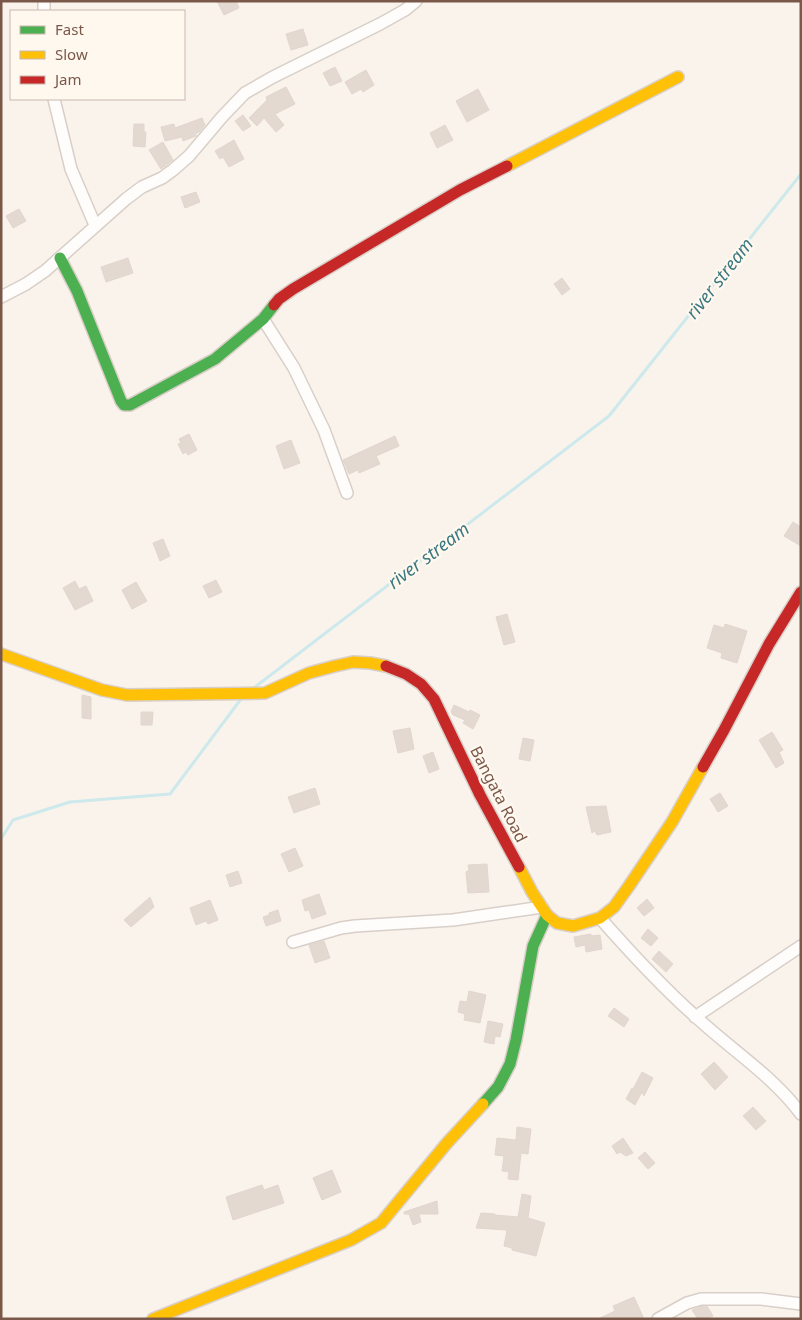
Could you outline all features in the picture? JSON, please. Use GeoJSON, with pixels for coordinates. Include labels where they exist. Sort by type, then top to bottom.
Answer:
{"type":"FeatureCollection","features":[{"type":"Feature","properties":{"kind":"street"},"geometry":{"type":"LineString","coordinates":[[1,297],[26,284],[45,271],[126,198],[173,170],[189,156],[245,93],[273,77],[380,24],[403,6],[416,1]]}},
{"type":"Feature","properties":{"kind":"street"},"geometry":{"type":"LineString","coordinates":[[60,258],[77,291],[120,401],[124,405],[130,405],[215,358],[263,319],[279,299],[294,288],[452,195],[678,77]]}},
{"type":"Feature","properties":{"kind":"street"},"geometry":{"type":"LineString","coordinates":[[54,100],[71,169],[95,225]]}},
{"type":"Feature","properties":{"kind":"street"},"geometry":{"type":"LineString","coordinates":[[263,319],[294,368],[324,430],[347,493]]}},
{"type":"Feature","properties":{"kind":"street"},"geometry":{"type":"LineString","coordinates":[[545,911],[557,923],[573,926],[600,918],[614,907],[672,822],[724,730],[769,644],[801,592]]}},
{"type":"Feature","properties":{"kind":"street","name":"Bangata Road"},"geometry":{"type":"LineString","coordinates":[[1,654],[102,690],[126,695],[265,694],[309,673],[353,662],[387,666],[406,674],[421,684],[434,699],[484,802],[532,892],[545,911]]}},
{"type":"Feature","properties":{"kind":"street"},"geometry":{"type":"LineString","coordinates":[[293,942],[341,928],[356,926],[453,920],[545,911]]}},
{"type":"Feature","properties":{"kind":"street"},"geometry":{"type":"LineString","coordinates":[[153,1319],[351,1240],[381,1223],[447,1143],[486,1102],[510,1064],[533,946],[545,911]]}},
{"type":"Feature","properties":{"kind":"street"},"geometry":{"type":"LineString","coordinates":[[600,918],[644,967],[695,1017],[770,1080],[789,1098],[801,1114]]}},
{"type":"Feature","properties":{"kind":"street"},"geometry":{"type":"LineString","coordinates":[[695,1017],[801,946]]}},
{"type":"Feature","properties":{"kind":"street"},"geometry":{"type":"LineString","coordinates":[[658,1319],[688,1303],[701,1299],[761,1300],[801,1304]]}},
{"type":"Feature","properties":{"kind":"building"},"geometry":{"type":"Polygon","coordinates":[[[217,1],[236,1],[239,8],[224,15],[217,1]]]}},
{"type":"Feature","properties":{"kind":"building"},"geometry":{"type":"Polygon","coordinates":[[[303,29],[308,45],[291,50],[286,34],[303,29]]]}},
{"type":"Feature","properties":{"kind":"building"},"geometry":{"type":"Polygon","coordinates":[[[335,67],[342,81],[330,86],[323,73],[335,67]]]}},
{"type":"Feature","properties":{"kind":"building"},"geometry":{"type":"Polygon","coordinates":[[[366,70],[374,85],[363,92],[361,89],[352,94],[345,82],[366,70]]]}},
{"type":"Feature","properties":{"kind":"building"},"geometry":{"type":"Polygon","coordinates":[[[286,87],[295,104],[275,114],[284,125],[276,132],[264,118],[257,126],[249,118],[267,100],[266,97],[286,87]]]}},
{"type":"Feature","properties":{"kind":"building"},"geometry":{"type":"Polygon","coordinates":[[[478,89],[489,110],[467,122],[456,101],[478,89]]]}},
{"type":"Feature","properties":{"kind":"building"},"geometry":{"type":"Polygon","coordinates":[[[243,115],[251,126],[243,131],[235,121],[243,115]]]}},
{"type":"Feature","properties":{"kind":"building"},"geometry":{"type":"Polygon","coordinates":[[[202,118],[205,125],[196,133],[196,136],[183,141],[182,137],[165,141],[161,127],[174,124],[175,128],[202,118]]]}},
{"type":"Feature","properties":{"kind":"building"},"geometry":{"type":"Polygon","coordinates":[[[134,124],[144,124],[144,132],[146,132],[145,147],[133,146],[134,124]]]}},
{"type":"Feature","properties":{"kind":"building"},"geometry":{"type":"Polygon","coordinates":[[[445,125],[453,140],[437,148],[430,133],[445,125]]]}},
{"type":"Feature","properties":{"kind":"building"},"geometry":{"type":"Polygon","coordinates":[[[234,140],[244,159],[229,167],[223,157],[220,159],[215,151],[234,140]]]}},
{"type":"Feature","properties":{"kind":"building"},"geometry":{"type":"Polygon","coordinates":[[[163,142],[173,160],[161,169],[149,150],[163,142]]]}},
{"type":"Feature","properties":{"kind":"building"},"geometry":{"type":"Polygon","coordinates":[[[196,192],[200,202],[185,208],[181,197],[196,192]]]}},
{"type":"Feature","properties":{"kind":"building"},"geometry":{"type":"Polygon","coordinates":[[[19,209],[26,221],[13,228],[6,216],[19,209]]]}},
{"type":"Feature","properties":{"kind":"building"},"geometry":{"type":"Polygon","coordinates":[[[128,258],[133,273],[106,282],[101,267],[128,258]]]}},
{"type":"Feature","properties":{"kind":"building"},"geometry":{"type":"Polygon","coordinates":[[[562,278],[570,289],[562,295],[554,284],[562,278]]]}},
{"type":"Feature","properties":{"kind":"building"},"geometry":{"type":"Polygon","coordinates":[[[189,434],[197,450],[188,455],[186,452],[183,454],[178,444],[181,443],[179,439],[189,434]]]}},
{"type":"Feature","properties":{"kind":"building"},"geometry":{"type":"Polygon","coordinates":[[[395,436],[399,446],[376,456],[380,464],[359,473],[358,470],[349,474],[343,460],[395,436]]]}},
{"type":"Feature","properties":{"kind":"building"},"geometry":{"type":"Polygon","coordinates":[[[291,440],[300,463],[284,469],[276,446],[291,440]]]}},
{"type":"Feature","properties":{"kind":"building"},"geometry":{"type":"Polygon","coordinates":[[[793,522],[801,527],[801,546],[784,536],[793,522]]]}},
{"type":"Feature","properties":{"kind":"building"},"geometry":{"type":"Polygon","coordinates":[[[163,539],[170,556],[160,561],[153,543],[163,539]]]}},
{"type":"Feature","properties":{"kind":"building"},"geometry":{"type":"Polygon","coordinates":[[[216,580],[222,592],[209,598],[203,586],[216,580]]]}},
{"type":"Feature","properties":{"kind":"building"},"geometry":{"type":"Polygon","coordinates":[[[75,581],[79,589],[86,586],[93,601],[75,610],[63,588],[75,581]]]}},
{"type":"Feature","properties":{"kind":"building"},"geometry":{"type":"Polygon","coordinates":[[[136,582],[147,601],[132,609],[122,590],[136,582]]]}},
{"type":"Feature","properties":{"kind":"building"},"geometry":{"type":"Polygon","coordinates":[[[507,614],[515,642],[504,645],[496,617],[507,614]]]}},
{"type":"Feature","properties":{"kind":"building"},"geometry":{"type":"Polygon","coordinates":[[[725,624],[747,631],[737,663],[721,658],[722,653],[707,648],[714,625],[724,628],[725,624]]]}},
{"type":"Feature","properties":{"kind":"building"},"geometry":{"type":"Polygon","coordinates":[[[82,695],[91,697],[91,719],[82,718],[82,695]]]}},
{"type":"Feature","properties":{"kind":"building"},"geometry":{"type":"Polygon","coordinates":[[[454,705],[480,715],[473,729],[463,723],[465,720],[453,715],[451,712],[454,705]]]}},
{"type":"Feature","properties":{"kind":"building"},"geometry":{"type":"Polygon","coordinates":[[[141,712],[153,712],[152,725],[141,725],[141,712]]]}},
{"type":"Feature","properties":{"kind":"building"},"geometry":{"type":"Polygon","coordinates":[[[410,728],[414,749],[398,753],[393,731],[410,728]]]}},
{"type":"Feature","properties":{"kind":"building"},"geometry":{"type":"Polygon","coordinates":[[[772,732],[783,750],[779,752],[784,763],[776,768],[759,740],[772,732]]]}},
{"type":"Feature","properties":{"kind":"building"},"geometry":{"type":"Polygon","coordinates":[[[523,738],[534,740],[530,761],[519,759],[523,738]]]}},
{"type":"Feature","properties":{"kind":"building"},"geometry":{"type":"Polygon","coordinates":[[[433,752],[439,769],[429,773],[423,756],[433,752]]]}},
{"type":"Feature","properties":{"kind":"building"},"geometry":{"type":"Polygon","coordinates":[[[315,788],[320,804],[294,813],[288,797],[315,788]]]}},
{"type":"Feature","properties":{"kind":"building"},"geometry":{"type":"Polygon","coordinates":[[[720,793],[728,806],[718,812],[710,799],[720,793]]]}},
{"type":"Feature","properties":{"kind":"building"},"geometry":{"type":"Polygon","coordinates":[[[606,806],[611,832],[597,835],[595,831],[592,833],[586,807],[606,806]]]}},
{"type":"Feature","properties":{"kind":"building"},"geometry":{"type":"Polygon","coordinates":[[[295,848],[303,866],[289,872],[281,854],[295,848]]]}},
{"type":"Feature","properties":{"kind":"building"},"geometry":{"type":"Polygon","coordinates":[[[487,864],[489,892],[468,893],[466,872],[469,870],[468,865],[487,864]]]}},
{"type":"Feature","properties":{"kind":"building"},"geometry":{"type":"Polygon","coordinates":[[[238,871],[242,883],[230,887],[226,875],[238,871]]]}},
{"type":"Feature","properties":{"kind":"building"},"geometry":{"type":"Polygon","coordinates":[[[319,894],[326,914],[312,919],[309,910],[305,911],[302,900],[319,894]]]}},
{"type":"Feature","properties":{"kind":"building"},"geometry":{"type":"Polygon","coordinates":[[[150,897],[154,907],[131,927],[124,920],[150,897]]]}},
{"type":"Feature","properties":{"kind":"building"},"geometry":{"type":"Polygon","coordinates":[[[647,899],[654,908],[644,916],[637,908],[647,899]]]}},
{"type":"Feature","properties":{"kind":"building"},"geometry":{"type":"Polygon","coordinates":[[[210,900],[218,920],[208,924],[206,921],[196,925],[190,908],[210,900]]]}},
{"type":"Feature","properties":{"kind":"building"},"geometry":{"type":"Polygon","coordinates":[[[278,910],[281,921],[266,926],[263,917],[278,910]]]}},
{"type":"Feature","properties":{"kind":"building"},"geometry":{"type":"Polygon","coordinates":[[[648,929],[658,938],[651,946],[641,938],[648,929]]]}},
{"type":"Feature","properties":{"kind":"building"},"geometry":{"type":"Polygon","coordinates":[[[591,934],[591,936],[600,935],[602,949],[586,952],[585,945],[576,947],[574,937],[591,934]]]}},
{"type":"Feature","properties":{"kind":"building"},"geometry":{"type":"Polygon","coordinates":[[[324,941],[330,958],[315,963],[309,945],[324,941]]]}},
{"type":"Feature","properties":{"kind":"building"},"geometry":{"type":"Polygon","coordinates":[[[659,951],[673,964],[666,972],[652,959],[659,951]]]}},
{"type":"Feature","properties":{"kind":"building"},"geometry":{"type":"Polygon","coordinates":[[[469,991],[486,995],[480,1023],[464,1020],[465,1014],[458,1012],[460,1001],[467,1002],[469,991]]]}},
{"type":"Feature","properties":{"kind":"building"},"geometry":{"type":"Polygon","coordinates":[[[614,1008],[629,1019],[624,1027],[608,1016],[614,1008]]]}},
{"type":"Feature","properties":{"kind":"building"},"geometry":{"type":"Polygon","coordinates":[[[488,1021],[503,1024],[500,1037],[495,1036],[494,1044],[484,1042],[488,1021]]]}},
{"type":"Feature","properties":{"kind":"building"},"geometry":{"type":"Polygon","coordinates":[[[714,1062],[728,1077],[715,1090],[701,1074],[714,1062]]]}},
{"type":"Feature","properties":{"kind":"building"},"geometry":{"type":"Polygon","coordinates":[[[642,1072],[653,1078],[644,1096],[642,1092],[635,1105],[626,1099],[642,1072]]]}},
{"type":"Feature","properties":{"kind":"building"},"geometry":{"type":"Polygon","coordinates":[[[753,1107],[766,1121],[756,1130],[743,1116],[753,1107]]]}},
{"type":"Feature","properties":{"kind":"building"},"geometry":{"type":"Polygon","coordinates":[[[517,1127],[531,1129],[528,1154],[521,1153],[518,1180],[508,1179],[509,1172],[502,1171],[504,1156],[495,1155],[497,1138],[516,1140],[517,1127]]]}},
{"type":"Feature","properties":{"kind":"building"},"geometry":{"type":"Polygon","coordinates":[[[623,1138],[633,1153],[626,1156],[620,1152],[617,1154],[612,1146],[623,1138]]]}},
{"type":"Feature","properties":{"kind":"building"},"geometry":{"type":"Polygon","coordinates":[[[645,1152],[655,1163],[648,1169],[638,1158],[645,1152]]]}},
{"type":"Feature","properties":{"kind":"building"},"geometry":{"type":"Polygon","coordinates":[[[332,1170],[341,1192],[322,1200],[313,1178],[332,1170]]]}},
{"type":"Feature","properties":{"kind":"building"},"geometry":{"type":"Polygon","coordinates":[[[262,1185],[264,1190],[278,1185],[284,1203],[233,1220],[226,1197],[262,1185]]]}},
{"type":"Feature","properties":{"kind":"building"},"geometry":{"type":"Polygon","coordinates":[[[522,1194],[531,1196],[528,1218],[545,1223],[536,1256],[504,1246],[507,1230],[476,1228],[481,1213],[518,1217],[522,1194]]]}},
{"type":"Feature","properties":{"kind":"building"},"geometry":{"type":"Polygon","coordinates":[[[437,1201],[438,1214],[419,1214],[421,1222],[413,1225],[409,1214],[404,1214],[404,1212],[437,1201]]]}},
{"type":"Feature","properties":{"kind":"building"},"geometry":{"type":"Polygon","coordinates":[[[634,1297],[644,1319],[598,1319],[615,1311],[613,1306],[634,1297]]]}},
{"type":"Feature","properties":{"kind":"building"},"geometry":{"type":"Polygon","coordinates":[[[707,1306],[713,1316],[708,1319],[698,1319],[692,1310],[707,1306]]]}},
{"type":"Feature","properties":{"kind":"waterway","name":"river stream"},"geometry":{"type":"LineString","coordinates":[[255,687],[609,416],[801,174]]}},
{"type":"Feature","properties":{"kind":"waterway","name":"river stream"},"geometry":{"type":"LineString","coordinates":[[1,839],[13,820],[70,802],[170,794],[241,699]]}},
{"type":"Feature","properties":{"kind":"traffic: fast"},"geometry":{"type":"LineString","coordinates":[[60,258],[77,291],[124,405],[130,405],[215,359],[263,319],[274,305]]}},
{"type":"Feature","properties":{"kind":"traffic: fast"},"geometry":{"type":"LineString","coordinates":[[483,1104],[498,1087],[510,1064],[533,946],[547,915]]}},
{"type":"Feature","properties":{"kind":"traffic: slow"},"geometry":{"type":"LineString","coordinates":[[507,166],[678,77]]}},
{"type":"Feature","properties":{"kind":"traffic: slow"},"geometry":{"type":"LineString","coordinates":[[1,654],[102,690],[127,695],[265,693],[309,673],[335,666],[353,662],[386,666]]}},
{"type":"Feature","properties":{"kind":"traffic: slow"},"geometry":{"type":"LineString","coordinates":[[519,867],[547,915],[557,923],[573,926],[600,918],[614,907],[629,886],[672,822],[703,767]]}},
{"type":"Feature","properties":{"kind":"traffic: slow"},"geometry":{"type":"LineString","coordinates":[[153,1319],[351,1240],[381,1223],[447,1143],[483,1104]]}},
{"type":"Feature","properties":{"kind":"traffic: jam"},"geometry":{"type":"LineString","coordinates":[[274,305],[293,289],[460,190],[507,166]]}},
{"type":"Feature","properties":{"kind":"traffic: jam"},"geometry":{"type":"LineString","coordinates":[[703,767],[769,644],[801,592]]}},
{"type":"Feature","properties":{"kind":"traffic: jam"},"geometry":{"type":"LineString","coordinates":[[386,666],[406,674],[421,684],[434,699],[480,795],[519,867]]}}]}
